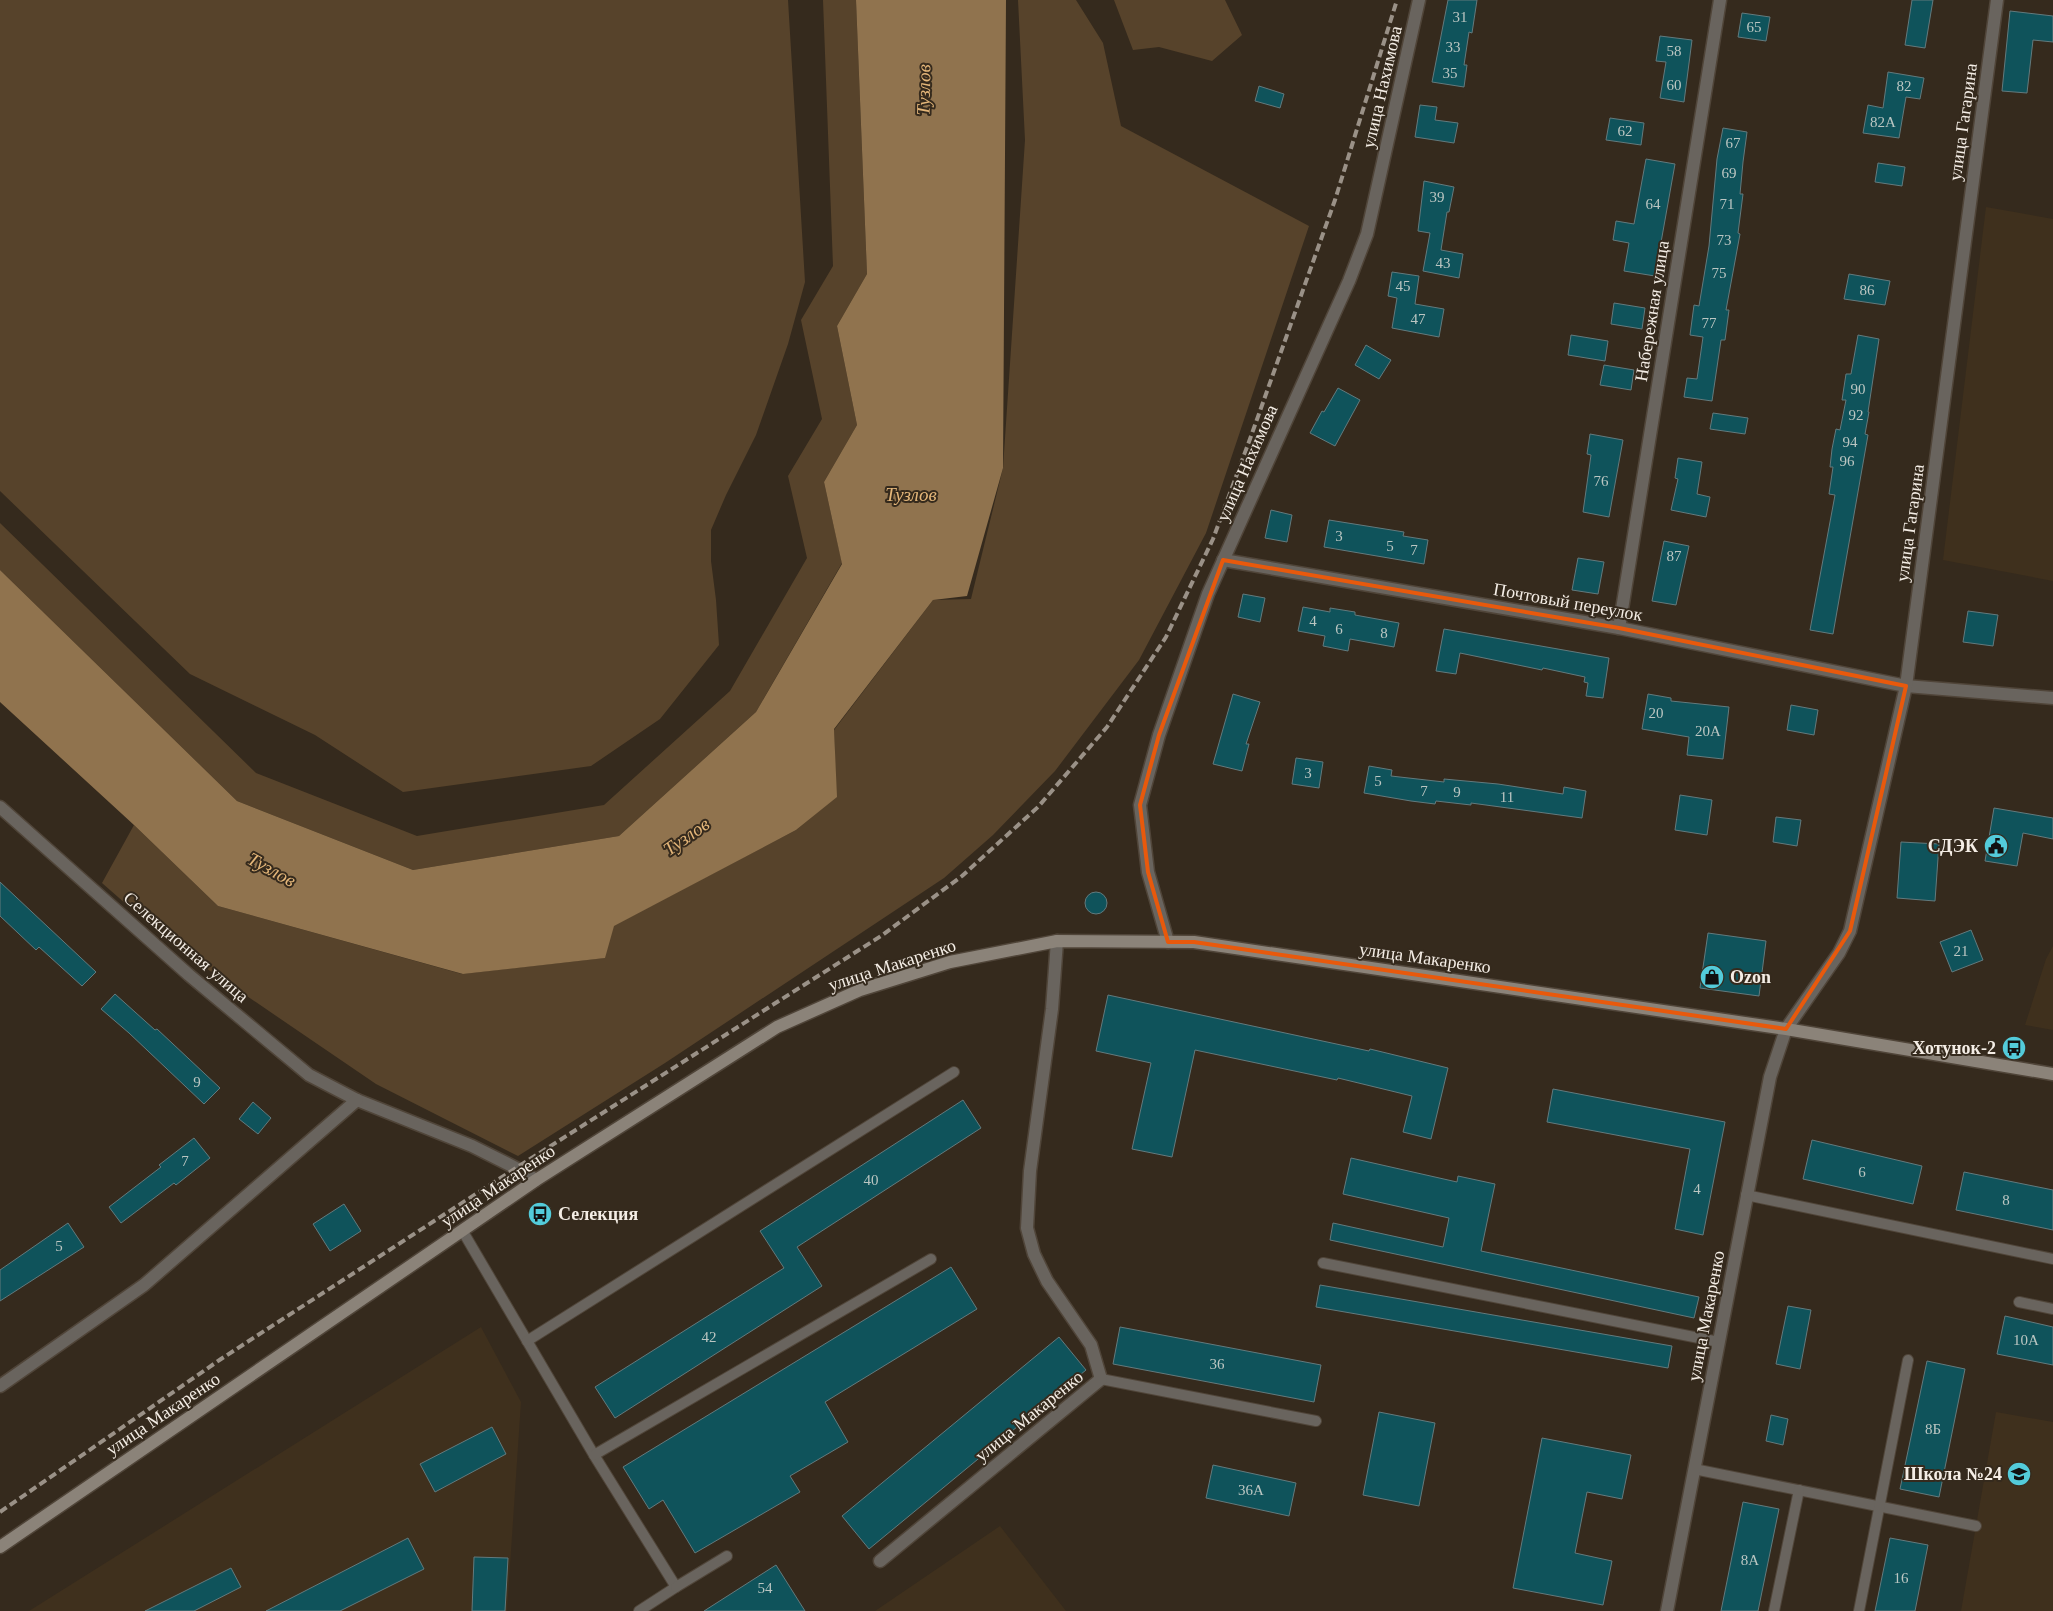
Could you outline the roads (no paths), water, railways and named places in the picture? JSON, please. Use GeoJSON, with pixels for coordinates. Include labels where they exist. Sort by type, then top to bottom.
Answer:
{"type":"FeatureCollection","features":[{"type":"Feature","properties":{"kind":"main road","name":"улица Макаренко"},"geometry":{"type":"LineString","coordinates":[[0,1547],[536,1180],[778,1026],[860,990],[950,962],[1057,941],[1204,943],[1786,1029],[2053,1074]]}},
{"type":"Feature","properties":{"kind":"street","name":"улица Нахимова"},"geometry":{"type":"LineString","coordinates":[[1168,942],[1148,872],[1140,805],[1159,735],[1208,594],[1349,281],[1367,234],[1419,0]]}},
{"type":"Feature","properties":{"kind":"street","name":"Набережная улица"},"geometry":{"type":"LineString","coordinates":[[1619,628],[1720,0]]}},
{"type":"Feature","properties":{"kind":"street","name":"улица Гагарина"},"geometry":{"type":"LineString","coordinates":[[1786,1029],[1839,953],[1850,931],[1906,686],[1997,0]]}},
{"type":"Feature","properties":{"kind":"street","name":"Почтовый переулок"},"geometry":{"type":"LineString","coordinates":[[1223,560],[1619,628],[1906,686],[2053,698]]}},
{"type":"Feature","properties":{"kind":"street","name":"Селекционная улица"},"geometry":{"type":"LineString","coordinates":[[0,808],[189,975],[310,1075],[357,1100],[472,1146],[536,1180]]}},
{"type":"Feature","properties":{"kind":"street","name":"улица Макаренко"},"geometry":{"type":"LineString","coordinates":[[880,1561],[1102,1379],[1091,1345],[1047,1281],[1034,1254],[1027,1228],[1030,1171],[1052,1009],[1057,941]]}},
{"type":"Feature","properties":{"kind":"street","name":"улица Макаренко"},"geometry":{"type":"LineString","coordinates":[[1667,1611],[1770,1077],[1786,1029]]}},
{"type":"Feature","properties":{"kind":"street"},"geometry":{"type":"LineString","coordinates":[[0,1386],[144,1285],[357,1100]]}},
{"type":"Feature","properties":{"kind":"lane"},"geometry":{"type":"LineString","coordinates":[[526,1341],[954,1072]]}},
{"type":"Feature","properties":{"kind":"lane"},"geometry":{"type":"LineString","coordinates":[[1746,1195],[2053,1259]]}},
{"type":"Feature","properties":{"kind":"lane"},"geometry":{"type":"LineString","coordinates":[[462,1230],[594,1455],[676,1587]]}},
{"type":"Feature","properties":{"kind":"lane"},"geometry":{"type":"LineString","coordinates":[[594,1455],[931,1259]]}},
{"type":"Feature","properties":{"kind":"lane"},"geometry":{"type":"LineString","coordinates":[[1323,1263],[1718,1342]]}},
{"type":"Feature","properties":{"kind":"lane"},"geometry":{"type":"LineString","coordinates":[[2019,1302],[2053,1309]]}},
{"type":"Feature","properties":{"kind":"lane"},"geometry":{"type":"LineString","coordinates":[[1859,1611],[1908,1360]]}},
{"type":"Feature","properties":{"kind":"lane"},"geometry":{"type":"LineString","coordinates":[[1102,1379],[1316,1421]]}},
{"type":"Feature","properties":{"kind":"lane"},"geometry":{"type":"LineString","coordinates":[[1694,1469],[1976,1526]]}},
{"type":"Feature","properties":{"kind":"lane"},"geometry":{"type":"LineString","coordinates":[[1774,1611],[1798,1490]]}},
{"type":"Feature","properties":{"kind":"lane"},"geometry":{"type":"LineString","coordinates":[[639,1611],[727,1556]]}},
{"type":"Feature","properties":{"kind":"water","name":"Тузлов"},"geometry":{"type":"Polygon","coordinates":[[[856,0],[1006,0],[1003,468],[967,596],[933,600],[834,729],[837,797],[796,830],[614,926],[605,958],[463,974],[218,906],[134,825],[0,702],[0,570],[237,801],[413,870],[619,836],[756,712],[842,564],[824,482],[857,425],[837,326],[867,274],[856,0]]]}},
{"type":"Feature","properties":{"kind":"railway"},"geometry":{"type":"LineString","coordinates":[[0,1512],[221,1359],[516,1168],[881,936],[962,876],[1038,807],[1107,727],[1166,637],[1213,539],[1335,200],[1397,0]]}},
{"type":"Feature","properties":{"kind":"place","name":"СДЭК"},"geometry":{"type":"Point","coordinates":[1996,846]}},
{"type":"Feature","properties":{"kind":"place","name":"Ozon"},"geometry":{"type":"Point","coordinates":[1712,977]}},
{"type":"Feature","properties":{"kind":"place","name":"Хотунок-2"},"geometry":{"type":"Point","coordinates":[2014,1048]}},
{"type":"Feature","properties":{"kind":"place","name":"Селекция"},"geometry":{"type":"Point","coordinates":[540,1214]}},
{"type":"Feature","properties":{"kind":"place","name":"Школа №24"},"geometry":{"type":"Point","coordinates":[2019,1474]}}]}
